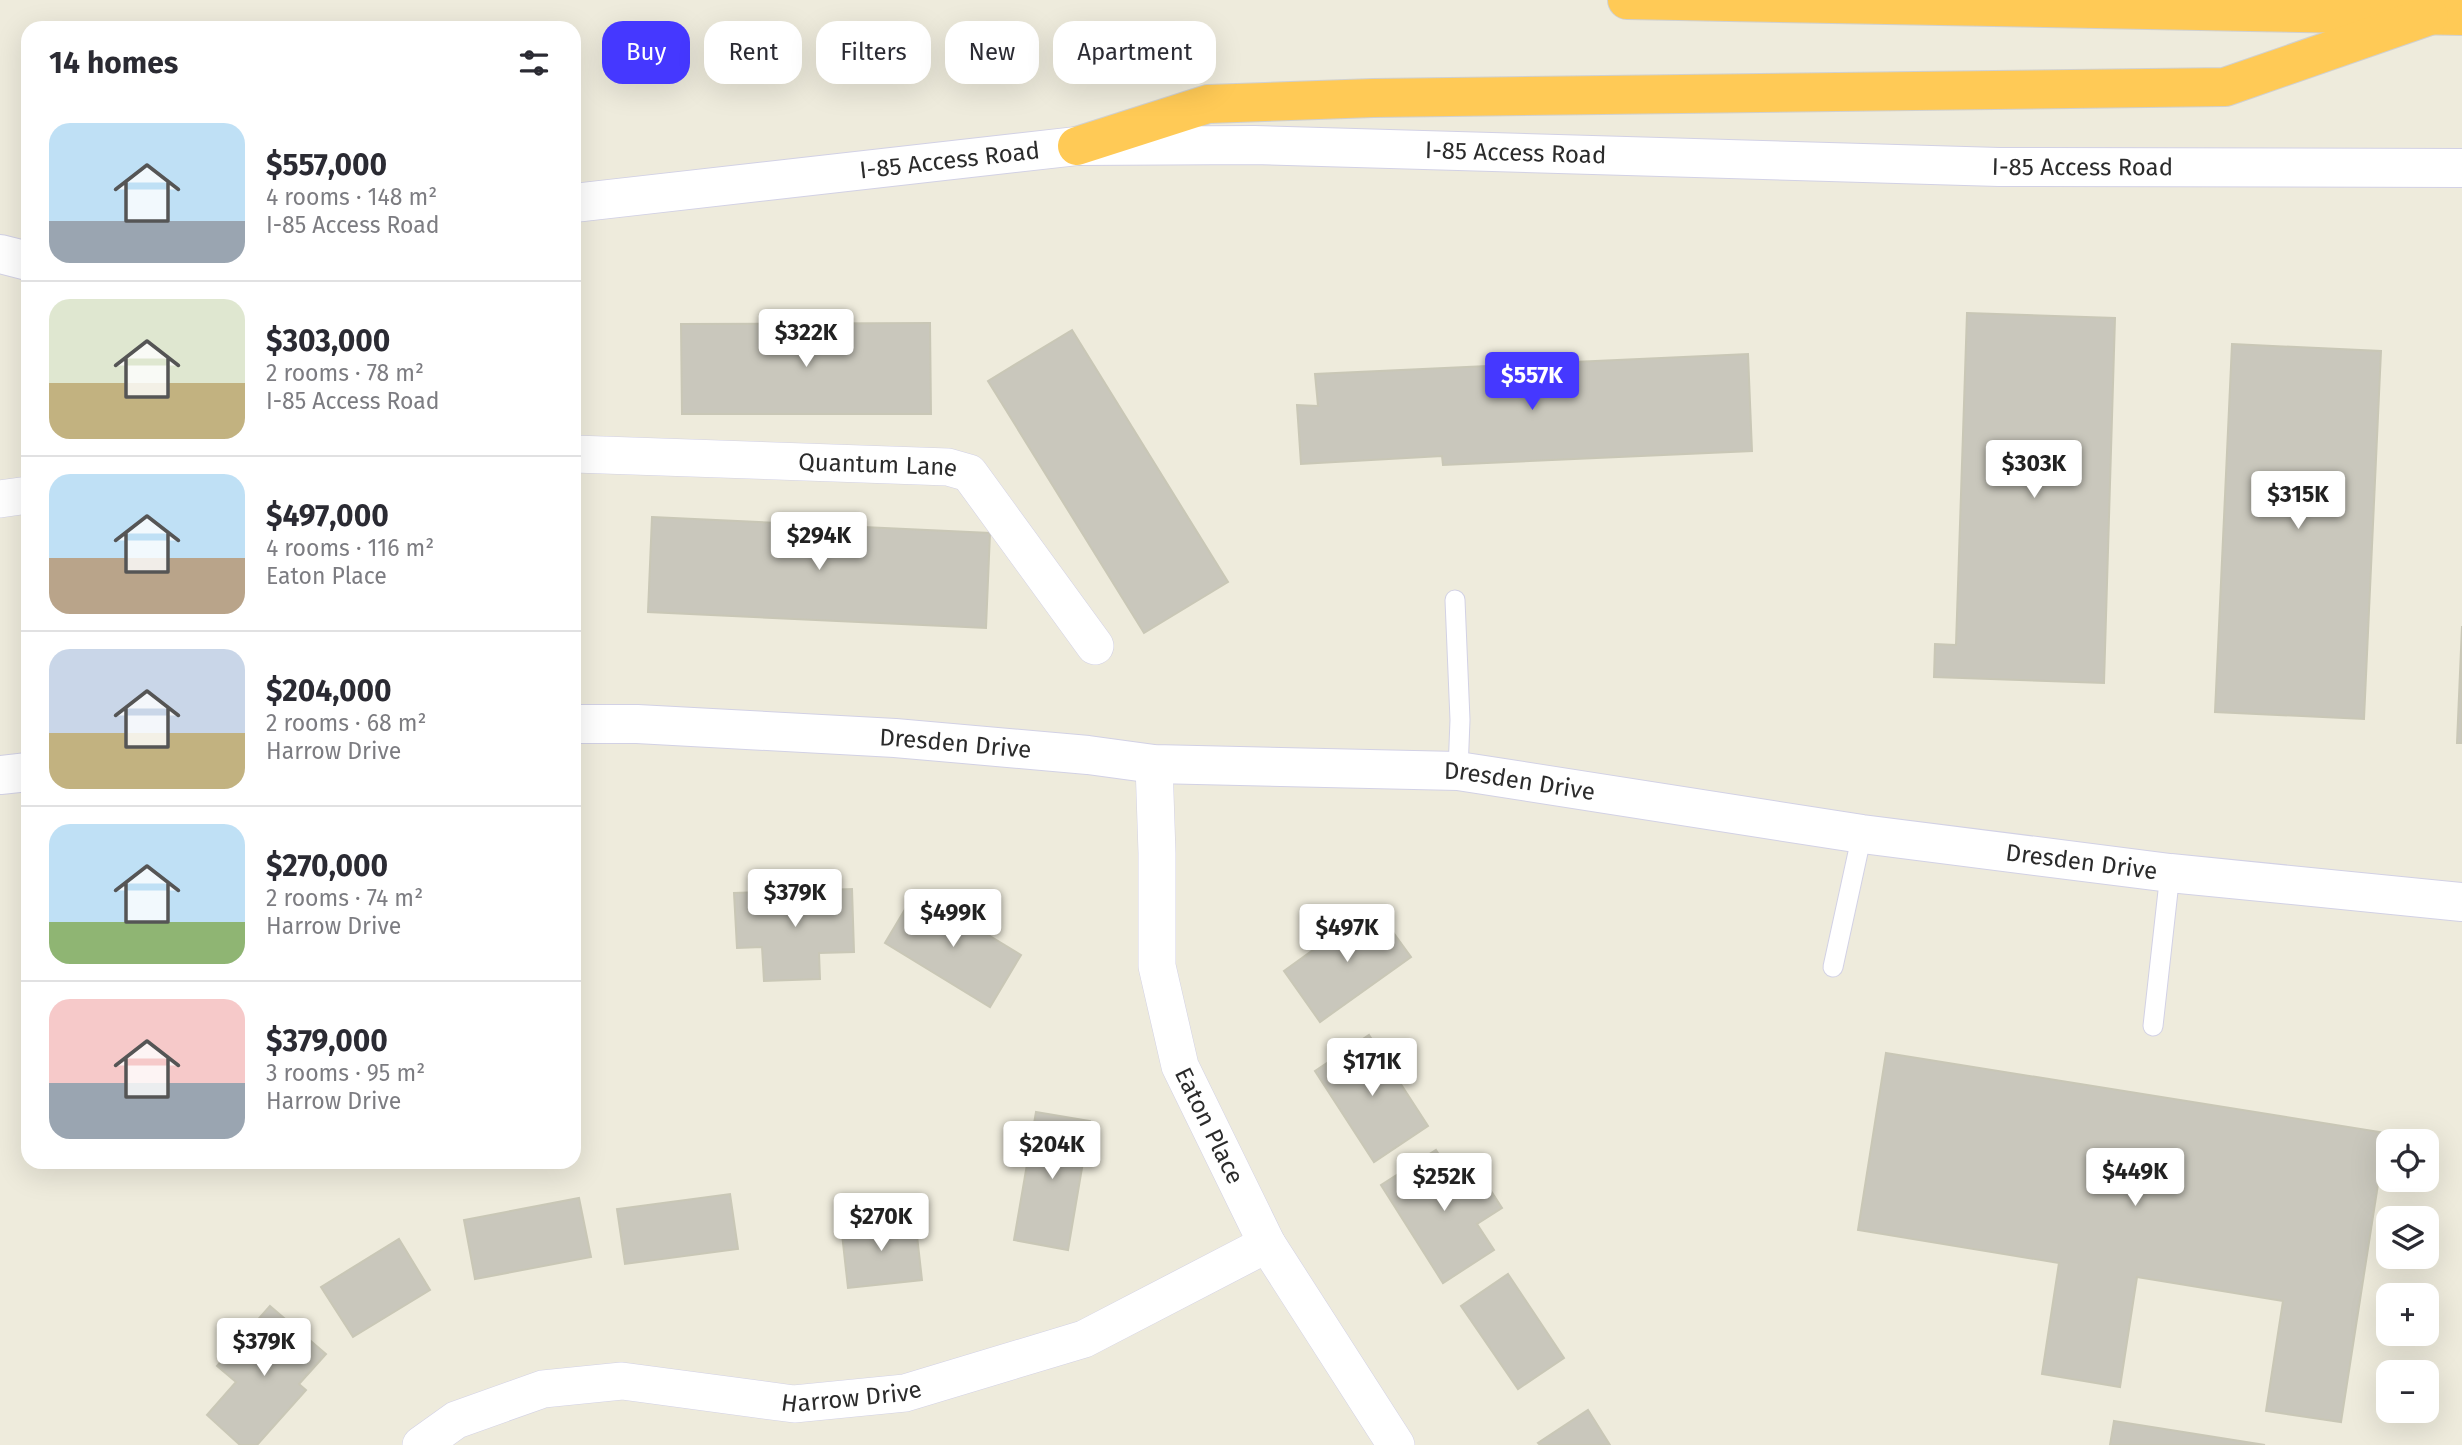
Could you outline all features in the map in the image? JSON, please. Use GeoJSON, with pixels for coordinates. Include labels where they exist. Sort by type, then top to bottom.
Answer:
{"type":"FeatureCollection","features":[{"type":"Feature","properties":{"kind":"highway"},"geometry":{"type":"LineString","coordinates":[[1627,0],[2445,16]]}},
{"type":"Feature","properties":{"kind":"highway"},"geometry":{"type":"LineString","coordinates":[[1076,146],[1208,104],[1373,98],[2225,87],[2445,16]]}},
{"type":"Feature","properties":{"kind":"main road","name":"I-85 Access Road"},"geometry":{"type":"LineString","coordinates":[[581,202],[1076,146],[1254,145],[1999,167],[2462,168]]}},
{"type":"Feature","properties":{"kind":"main road"},"geometry":{"type":"LineString","coordinates":[[0,254],[21,259]]}},
{"type":"Feature","properties":{"kind":"main road"},"geometry":{"type":"LineString","coordinates":[[0,279],[21,276]]}},
{"type":"Feature","properties":{"kind":"main road","name":"Dresden Drive"},"geometry":{"type":"LineString","coordinates":[[581,724],[637,724],[895,738],[1088,755],[1154,764],[1458,771],[1862,834],[2170,873],[2462,902]]}},
{"type":"Feature","properties":{"kind":"main road"},"geometry":{"type":"LineString","coordinates":[[0,775],[21,773]]}},
{"type":"Feature","properties":{"kind":"street","name":"Quantum Lane"},"geometry":{"type":"LineString","coordinates":[[581,454],[948,467],[969,472],[1095,646]]}},
{"type":"Feature","properties":{"kind":"street"},"geometry":{"type":"LineString","coordinates":[[0,499],[21,496]]}},
{"type":"Feature","properties":{"kind":"street","name":"Eaton Place"},"geometry":{"type":"LineString","coordinates":[[1154,764],[1157,965],[1180,1066],[1267,1244],[1396,1445]]}},
{"type":"Feature","properties":{"kind":"street","name":"Harrow Drive"},"geometry":{"type":"LineString","coordinates":[[421,1445],[456,1420],[543,1389],[596,1383],[622,1381],[794,1404],[905,1392],[1084,1339],[1267,1244]]}},
{"type":"Feature","properties":{"kind":"lane"},"geometry":{"type":"LineString","coordinates":[[1455,600],[1460,720],[1458,771]]}},
{"type":"Feature","properties":{"kind":"lane"},"geometry":{"type":"LineString","coordinates":[[1833,967],[1862,834]]}},
{"type":"Feature","properties":{"kind":"lane"},"geometry":{"type":"LineString","coordinates":[[2153,1026],[2170,873]]}},
{"type":"Feature","properties":{"kind":"building"},"geometry":{"type":"Polygon","coordinates":[[[1967,313],[2115,318],[2104,683],[1934,677],[1935,644],[1956,645],[1967,313]]]}},
{"type":"Feature","properties":{"kind":"building"},"geometry":{"type":"Polygon","coordinates":[[[930,323],[931,414],[682,414],[681,324],[930,323]]]}},
{"type":"Feature","properties":{"kind":"building"},"geometry":{"type":"Polygon","coordinates":[[[1072,330],[1228,582],[1144,633],[988,381],[1072,330]]]}},
{"type":"Feature","properties":{"kind":"building"},"geometry":{"type":"Polygon","coordinates":[[[2232,344],[2381,351],[2364,719],[2215,712],[2232,344]]]}},
{"type":"Feature","properties":{"kind":"building"},"geometry":{"type":"Polygon","coordinates":[[[1748,354],[1752,451],[1443,465],[1442,456],[1301,464],[1297,405],[1318,406],[1315,374],[1748,354]]]}},
{"type":"Feature","properties":{"kind":"building"},"geometry":{"type":"Polygon","coordinates":[[[652,517],[990,533],[986,628],[648,612],[652,517]]]}},
{"type":"Feature","properties":{"kind":"building"},"geometry":{"type":"Polygon","coordinates":[[[2462,626],[2462,743],[2457,743],[2462,626]]]}},
{"type":"Feature","properties":{"kind":"building"},"geometry":{"type":"Polygon","coordinates":[[[852,889],[854,952],[819,953],[820,979],[764,981],[762,947],[737,948],[734,893],[852,889]]]}},
{"type":"Feature","properties":{"kind":"building"},"geometry":{"type":"Polygon","coordinates":[[[916,891],[1021,955],[990,1007],[885,943],[916,891]]]}},
{"type":"Feature","properties":{"kind":"building"},"geometry":{"type":"Polygon","coordinates":[[[1374,906],[1411,957],[1320,1022],[1284,971],[1374,906]]]}},
{"type":"Feature","properties":{"kind":"building"},"geometry":{"type":"Polygon","coordinates":[[[1369,1035],[1428,1126],[1374,1162],[1315,1071],[1369,1035]]]}},
{"type":"Feature","properties":{"kind":"building"},"geometry":{"type":"Polygon","coordinates":[[[1886,1053],[2376,1131],[2377,1192],[2341,1422],[2266,1411],[2283,1301],[2137,1277],[2120,1387],[2042,1374],[2059,1263],[1858,1230],[1886,1053]]]}},
{"type":"Feature","properties":{"kind":"building"},"geometry":{"type":"Polygon","coordinates":[[[1036,1112],[1090,1121],[1068,1250],[1014,1240],[1036,1112]]]}},
{"type":"Feature","properties":{"kind":"building"},"geometry":{"type":"Polygon","coordinates":[[[1436,1150],[1458,1184],[1478,1171],[1502,1208],[1477,1224],[1494,1250],[1443,1283],[1381,1185],[1436,1150]]]}},
{"type":"Feature","properties":{"kind":"building"},"geometry":{"type":"Polygon","coordinates":[[[730,1194],[738,1249],[625,1264],[617,1209],[730,1194]]]}},
{"type":"Feature","properties":{"kind":"building"},"geometry":{"type":"Polygon","coordinates":[[[579,1198],[591,1257],[475,1279],[464,1220],[579,1198]]]}},
{"type":"Feature","properties":{"kind":"building"},"geometry":{"type":"Polygon","coordinates":[[[915,1218],[922,1280],[848,1288],[841,1225],[915,1218]]]}},
{"type":"Feature","properties":{"kind":"building"},"geometry":{"type":"Polygon","coordinates":[[[399,1239],[430,1290],[353,1337],[321,1287],[399,1239]]]}},
{"type":"Feature","properties":{"kind":"building"},"geometry":{"type":"Polygon","coordinates":[[[1508,1274],[1564,1358],[1518,1389],[1461,1306],[1508,1274]]]}},
{"type":"Feature","properties":{"kind":"building"},"geometry":{"type":"Polygon","coordinates":[[[270,1306],[326,1354],[299,1384],[306,1390],[257,1445],[240,1445],[207,1415],[236,1382],[217,1366],[270,1306]]]}},
{"type":"Feature","properties":{"kind":"building"},"geometry":{"type":"Polygon","coordinates":[[[1588,1410],[1610,1445],[1538,1443],[1588,1410]]]}},
{"type":"Feature","properties":{"kind":"building"},"geometry":{"type":"Polygon","coordinates":[[[2114,1421],[2265,1445],[2110,1445],[2114,1421]]]}}]}
